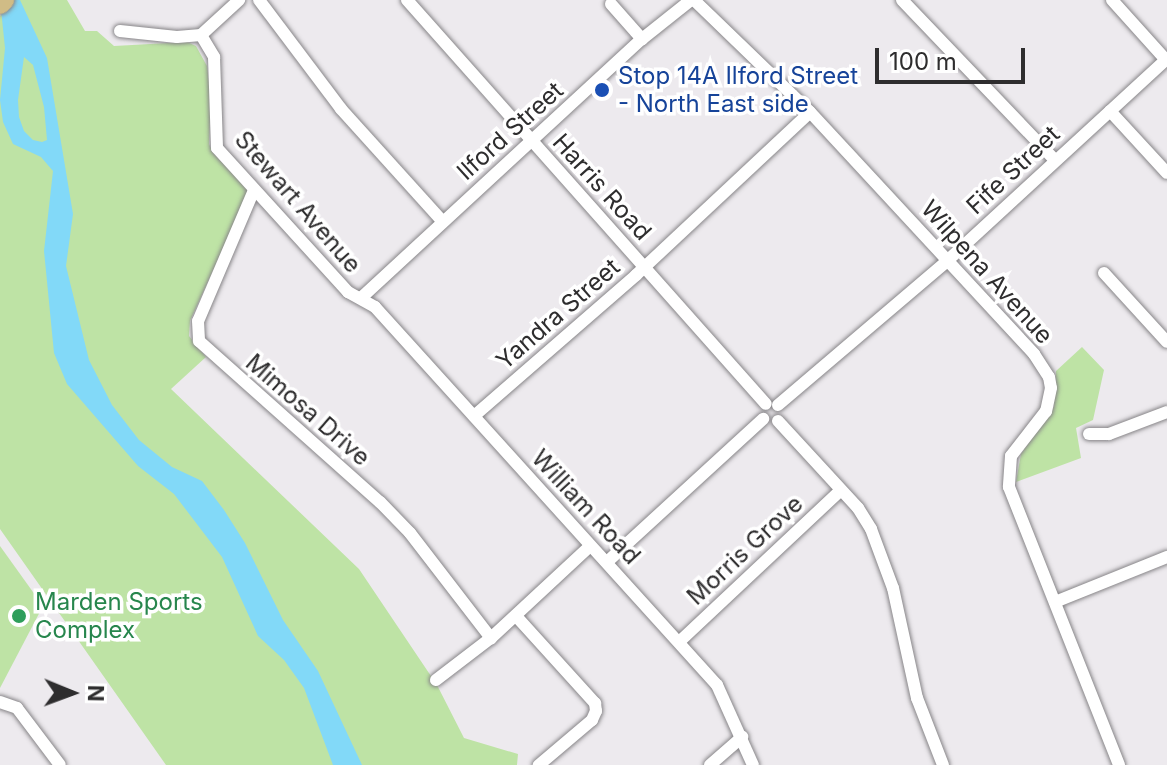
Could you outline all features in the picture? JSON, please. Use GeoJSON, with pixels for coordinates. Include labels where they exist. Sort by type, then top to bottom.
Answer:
{"type":"FeatureCollection","features":[{"type":"Feature","properties":{"kind":"street"},"geometry":{"type":"LineString","coordinates":[[120,31],[177,37],[201,35],[239,0]]}},
{"type":"Feature","properties":{"kind":"street"},"geometry":{"type":"LineString","coordinates":[[259,0],[341,109],[443,222]]}},
{"type":"Feature","properties":{"kind":"street","name":"Harris Road"},"geometry":{"type":"LineString","coordinates":[[407,0],[645,268],[772,404]]}},
{"type":"Feature","properties":{"kind":"street","name":"Ilford Street"},"geometry":{"type":"LineString","coordinates":[[361,298],[642,39],[693,0]]}},
{"type":"Feature","properties":{"kind":"street","name":"Wilpena Avenue"},"geometry":{"type":"LineString","coordinates":[[693,0],[810,112],[1034,354],[1049,377],[1051,388],[1046,411],[1015,449],[1008,477],[1119,765]]}},
{"type":"Feature","properties":{"kind":"street"},"geometry":{"type":"LineString","coordinates":[[902,0],[1055,160]]}},
{"type":"Feature","properties":{"kind":"street"},"geometry":{"type":"LineString","coordinates":[[1112,0],[1166,60]]}},
{"type":"Feature","properties":{"kind":"street"},"geometry":{"type":"LineString","coordinates":[[611,4],[642,39]]}},
{"type":"Feature","properties":{"kind":"street","name":"Stewart Avenue"},"geometry":{"type":"LineString","coordinates":[[201,35],[214,57],[217,148],[348,292],[361,298]]}},
{"type":"Feature","properties":{"kind":"street","name":"Fife Street"},"geometry":{"type":"LineString","coordinates":[[772,404],[947,261],[1166,60]]}},
{"type":"Feature","properties":{"kind":"street"},"geometry":{"type":"LineString","coordinates":[[1110,111],[1167,173]]}},
{"type":"Feature","properties":{"kind":"street","name":"Yandra Street"},"geometry":{"type":"LineString","coordinates":[[474,416],[645,268],[810,112]]}},
{"type":"Feature","properties":{"kind":"street","name":"Mimosa Drive"},"geometry":{"type":"LineString","coordinates":[[254,190],[198,321],[199,341],[380,502],[410,533],[491,638]]}},
{"type":"Feature","properties":{"kind":"street"},"geometry":{"type":"LineString","coordinates":[[1104,273],[1167,342]]}},
{"type":"Feature","properties":{"kind":"street","name":"William Road"},"geometry":{"type":"LineString","coordinates":[[361,298],[375,307],[717,685],[753,765]]}},
{"type":"Feature","properties":{"kind":"street"},"geometry":{"type":"LineString","coordinates":[[772,404],[781,416],[778,421],[769,423],[763,419],[761,409],[772,404]]}},
{"type":"Feature","properties":{"kind":"street"},"geometry":{"type":"LineString","coordinates":[[1089,434],[1109,434],[1167,412]]}},
{"type":"Feature","properties":{"kind":"street"},"geometry":{"type":"LineString","coordinates":[[607,562],[763,419]]}},
{"type":"Feature","properties":{"kind":"street"},"geometry":{"type":"LineString","coordinates":[[778,421],[866,519],[893,588],[912,678],[943,765]]}},
{"type":"Feature","properties":{"kind":"street","name":"Morris Grove"},"geometry":{"type":"LineString","coordinates":[[679,642],[841,490]]}},
{"type":"Feature","properties":{"kind":"street"},"geometry":{"type":"LineString","coordinates":[[436,680],[491,638],[589,547]]}},
{"type":"Feature","properties":{"kind":"street"},"geometry":{"type":"LineString","coordinates":[[1055,602],[1167,557]]}},
{"type":"Feature","properties":{"kind":"street"},"geometry":{"type":"LineString","coordinates":[[516,616],[595,703],[592,720],[539,765]]}},
{"type":"Feature","properties":{"kind":"street"},"geometry":{"type":"LineString","coordinates":[[0,702],[17,708],[60,765]]}},
{"type":"Feature","properties":{"kind":"street"},"geometry":{"type":"LineString","coordinates":[[710,765],[742,737]]}},
{"type":"Feature","properties":{"kind":"green space"},"geometry":{"type":"Polygon","coordinates":[[[16,0],[67,0],[85,31],[97,31],[114,46],[187,42],[196,46],[207,66],[211,97],[209,144],[213,153],[249,191],[190,321],[189,336],[206,357],[171,389],[359,569],[437,685],[464,738],[518,754],[517,765],[166,765],[0,529],[0,16],[16,0]]]}},
{"type":"Feature","properties":{"kind":"green space"},"geometry":{"type":"Polygon","coordinates":[[[1082,347],[1104,370],[1093,420],[1076,428],[1081,458],[1016,482],[1021,454],[1054,407],[1056,371],[1082,347]]]}},
{"type":"Feature","properties":{"kind":"green space","name":"Marden Sports Complex"},"geometry":{"type":"Polygon","coordinates":[[[0,546],[43,606],[0,688],[0,546]]]}},
{"type":"Feature","properties":{"kind":"water"},"geometry":{"type":"Polygon","coordinates":[[[0,0],[20,0],[47,58],[73,214],[66,266],[89,360],[112,405],[139,440],[172,467],[202,481],[224,510],[245,543],[283,620],[318,671],[362,765],[333,765],[304,688],[284,660],[258,636],[222,557],[174,494],[138,466],[67,384],[54,353],[44,251],[53,171],[41,157],[13,144],[3,122],[0,100],[5,48],[0,0]],[[24,57],[18,100],[19,117],[24,131],[33,140],[42,142],[47,140],[44,107],[33,65],[24,57]]]}},
{"type":"Feature","properties":{"kind":"place","name":"Stop 14A Ilford Street - North East side"},"geometry":{"type":"Point","coordinates":[602,90]}},
{"type":"Feature","properties":{"kind":"place","name":"Marden Sports Complex"},"geometry":{"type":"Point","coordinates":[19,616]}}]}
